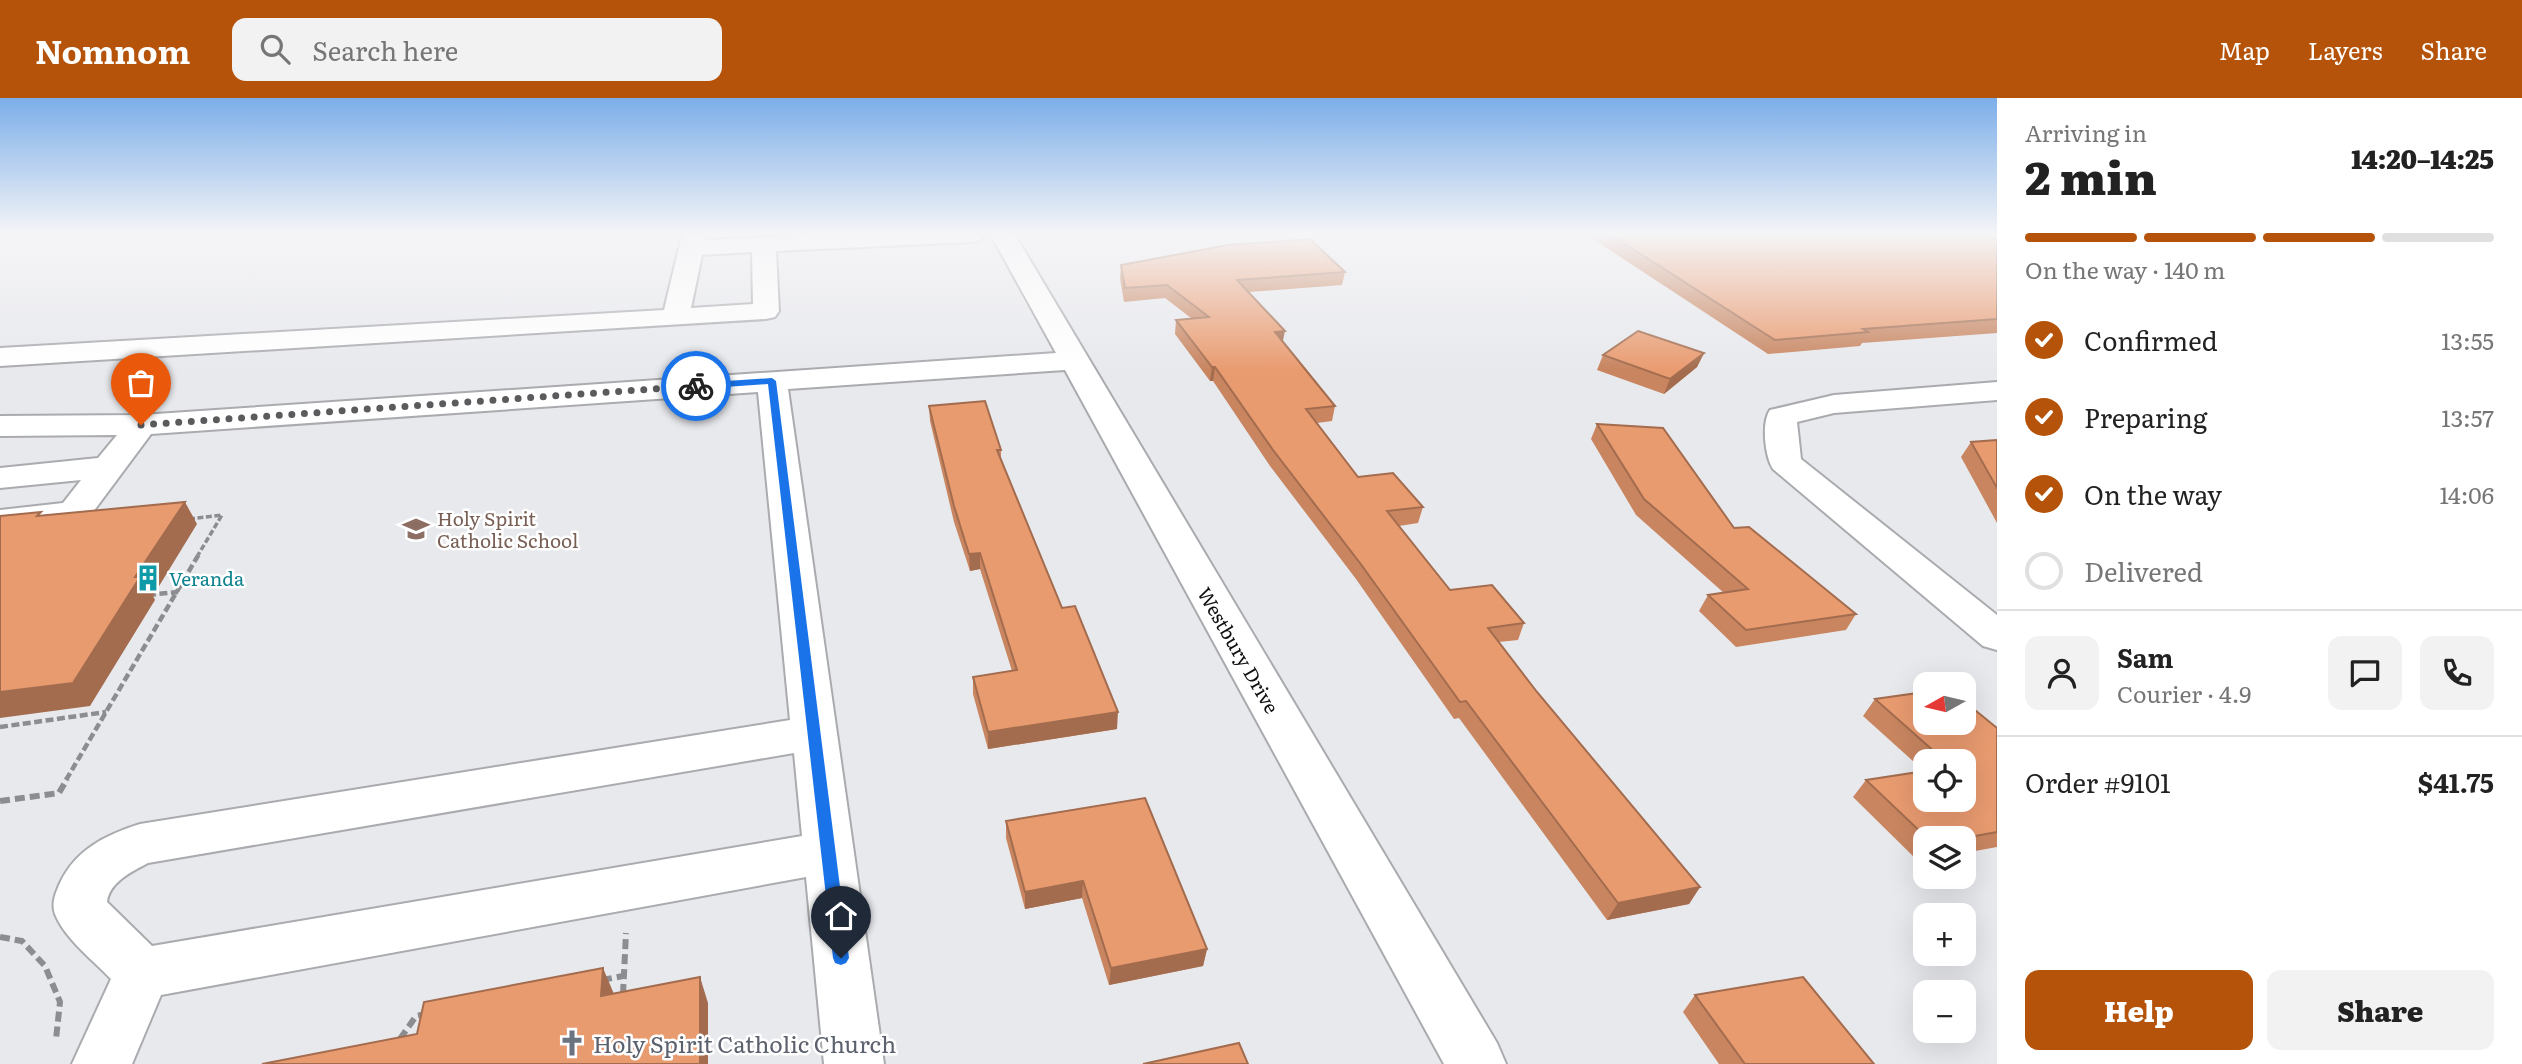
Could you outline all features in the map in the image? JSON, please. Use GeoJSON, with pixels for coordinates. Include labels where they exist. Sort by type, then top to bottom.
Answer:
{"type":"FeatureCollection","features":[{"type":"Feature","properties":{"kind":"street"},"geometry":{"type":"LineString","coordinates":[[676,317],[684,280]]}},
{"type":"Feature","properties":{"kind":"street"},"geometry":{"type":"LineString","coordinates":[[0,357],[766,311],[765,280]]}},
{"type":"Feature","properties":{"kind":"street","name":"Westbury Drive"},"geometry":{"type":"LineString","coordinates":[[1028,280],[1476,1064]]}},
{"type":"Feature","properties":{"kind":"street"},"geometry":{"type":"LineString","coordinates":[[0,426],[141,425],[1073,361]]}},
{"type":"Feature","properties":{"kind":"street"},"geometry":{"type":"LineString","coordinates":[[772,381],[854,1064]]}},
{"type":"Feature","properties":{"kind":"street"},"geometry":{"type":"LineString","coordinates":[[1997,391],[1834,404],[1781,417],[1785,462],[1997,636]]}},
{"type":"Feature","properties":{"kind":"street"},"geometry":{"type":"LineString","coordinates":[[0,521],[74,512],[141,425]]}},
{"type":"Feature","properties":{"kind":"street"},"geometry":{"type":"LineString","coordinates":[[0,478],[107,467]]}},
{"type":"Feature","properties":{"kind":"street"},"geometry":{"type":"LineString","coordinates":[[142,973],[80,910],[79,898],[85,884],[109,858],[140,844],[813,733]]}},
{"type":"Feature","properties":{"kind":"street"},"geometry":{"type":"LineString","coordinates":[[78,1058],[142,973],[827,852]]}},
{"type":"Feature","properties":{"kind":"path"},"geometry":{"type":"LineString","coordinates":[[0,801],[59,793],[222,515],[181,520]]}},
{"type":"Feature","properties":{"kind":"path"},"geometry":{"type":"LineString","coordinates":[[144,596],[178,592]]}},
{"type":"Feature","properties":{"kind":"path"},"geometry":{"type":"LineString","coordinates":[[0,727],[107,712]]}},
{"type":"Feature","properties":{"kind":"path"},"geometry":{"type":"LineString","coordinates":[[623,998],[628,886]]}},
{"type":"Feature","properties":{"kind":"path"},"geometry":{"type":"LineString","coordinates":[[0,937],[22,941],[45,966],[78,1058]]}},
{"type":"Feature","properties":{"kind":"path"},"geometry":{"type":"LineString","coordinates":[[597,981],[623,976]]}},
{"type":"Feature","properties":{"kind":"path"},"geometry":{"type":"LineString","coordinates":[[395,1046],[416,1016],[429,1013]]}},
{"type":"Feature","properties":{"kind":"building"},"geometry":{"type":"Polygon","coordinates":[[[1124,280],[1237,280],[1285,331],[1275,332],[1335,406],[1306,409],[1358,477],[1393,473],[1423,507],[1387,511],[1450,590],[1492,585],[1524,623],[1488,628],[1537,692],[1700,887],[1618,903],[1466,701],[1460,702],[1360,563],[1273,450],[1215,367],[1212,367],[1176,320],[1209,317],[1167,285],[1125,288],[1124,280]]]}},
{"type":"Feature","properties":{"kind":"building"},"geometry":{"type":"Polygon","coordinates":[[[1681,280],[1997,280],[1997,319],[1863,329],[1868,332],[1775,340],[1681,280]]]}},
{"type":"Feature","properties":{"kind":"building"},"geometry":{"type":"Polygon","coordinates":[[[1638,331],[1704,353],[1670,379],[1603,355],[1638,331]]]}},
{"type":"Feature","properties":{"kind":"building"},"geometry":{"type":"Polygon","coordinates":[[[985,401],[1001,450],[997,450],[1062,608],[1075,606],[1118,712],[988,732],[973,677],[1017,670],[980,553],[969,554],[929,406],[985,401]]]}},
{"type":"Feature","properties":{"kind":"building"},"geometry":{"type":"Polygon","coordinates":[[[1597,424],[1663,428],[1734,528],[1749,527],[1856,614],[1746,630],[1708,595],[1748,589],[1644,499],[1597,424]]]}},
{"type":"Feature","properties":{"kind":"building"},"geometry":{"type":"Polygon","coordinates":[[[1997,440],[1997,488],[1971,442],[1997,440]]]}},
{"type":"Feature","properties":{"kind":"building"},"geometry":{"type":"Polygon","coordinates":[[[185,502],[135,577],[140,577],[73,683],[0,692],[0,516],[41,512],[37,516],[185,502]]]}},
{"type":"Feature","properties":{"kind":"building"},"geometry":{"type":"Polygon","coordinates":[[[1913,694],[1913,733],[1875,699],[1913,694]]]}},
{"type":"Feature","properties":{"kind":"building"},"geometry":{"type":"Polygon","coordinates":[[[1976,711],[1997,728],[1997,832],[1976,836],[1976,826],[1914,826],[1866,780],[1913,773],[1913,812],[1976,812],[1976,749],[1931,749],[1916,735],[1976,735],[1976,711]]]}},
{"type":"Feature","properties":{"kind":"building"},"geometry":{"type":"Polygon","coordinates":[[[1145,798],[1207,949],[1111,968],[1083,881],[1025,892],[1006,821],[1145,798]]]}},
{"type":"Feature","properties":{"kind":"building"},"geometry":{"type":"Polygon","coordinates":[[[603,968],[601,996],[700,977],[700,1064],[262,1064],[417,1034],[424,1002],[603,968]]]}},
{"type":"Feature","properties":{"kind":"building"},"geometry":{"type":"Polygon","coordinates":[[[1803,977],[1874,1064],[1745,1064],[1695,995],[1803,977]]]}},
{"type":"Feature","properties":{"kind":"building"},"geometry":{"type":"Polygon","coordinates":[[[1239,1043],[1248,1064],[1143,1064],[1239,1043]]]}},
{"type":"Feature","properties":{"kind":"way so far"},"geometry":{"type":"LineString","coordinates":[[141,425],[696,386]]}},
{"type":"Feature","properties":{"kind":"place","name":"Holy Spirit Catholic School"},"geometry":{"type":"Point","coordinates":[416,529]}},
{"type":"Feature","properties":{"kind":"place","name":"Veranda"},"geometry":{"type":"Point","coordinates":[148,578]}},
{"type":"Feature","properties":{"kind":"place","name":"Holy Spirit Catholic Church"},"geometry":{"type":"Point","coordinates":[572,1043]}},
{"type":"Feature","properties":{"kind":"route"},"geometry":{"type":"LineString","coordinates":[[696,386],[772,381],[841,958]]}}]}
